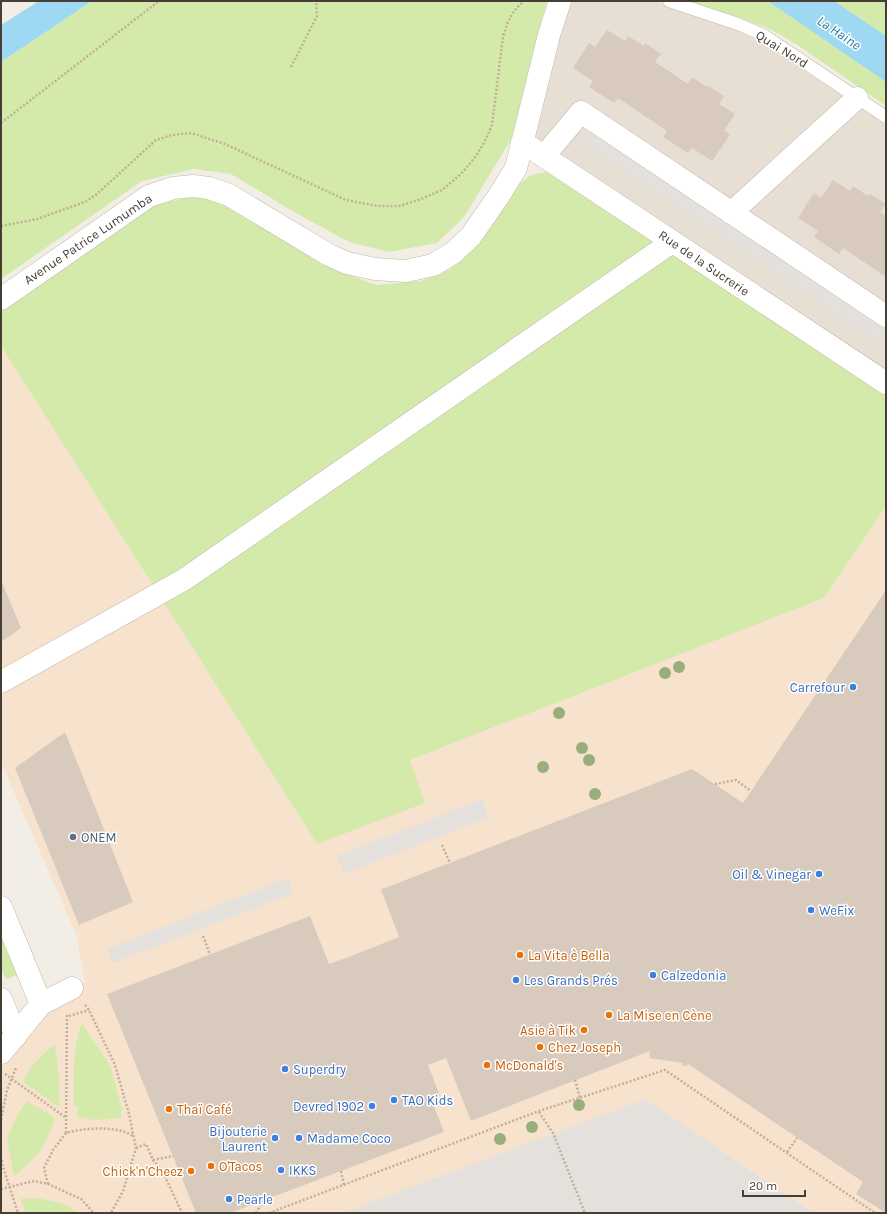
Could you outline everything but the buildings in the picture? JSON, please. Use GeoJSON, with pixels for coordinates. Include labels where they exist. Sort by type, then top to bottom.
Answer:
{"type":"FeatureCollection","features":[{"type":"Feature","properties":{"kind":"street","name":"Avenue Patrice Lumumba"},"geometry":{"type":"LineString","coordinates":[[1,299],[149,196],[173,188],[193,186],[209,188],[229,195],[329,255],[347,263],[375,269],[406,271],[433,265],[453,253],[471,236],[516,168],[549,35],[560,1]]}},
{"type":"Feature","properties":{"kind":"street"},"geometry":{"type":"LineString","coordinates":[[732,213],[857,98]]}},
{"type":"Feature","properties":{"kind":"street"},"geometry":{"type":"LineString","coordinates":[[544,156],[581,112],[886,316]]}},
{"type":"Feature","properties":{"kind":"street","name":"Avenue Patrice Lumumba"},"geometry":{"type":"LineString","coordinates":[[1,287],[147,187],[182,178],[196,178],[221,182],[233,186],[349,255],[388,261],[435,254],[450,245],[464,230],[522,142]]}},
{"type":"Feature","properties":{"kind":"street","name":"Rue de la Sucrerie"},"geometry":{"type":"LineString","coordinates":[[522,142],[886,383]]}},
{"type":"Feature","properties":{"kind":"street"},"geometry":{"type":"LineString","coordinates":[[1,682],[185,579],[672,242]]}},
{"type":"Feature","properties":{"kind":"street"},"geometry":{"type":"LineString","coordinates":[[1,907],[41,1004]]}},
{"type":"Feature","properties":{"kind":"street"},"geometry":{"type":"LineString","coordinates":[[9,1059],[16,1036],[41,1004],[72,988]]}},
{"type":"Feature","properties":{"kind":"street"},"geometry":{"type":"LineString","coordinates":[[1,999],[16,1036]]}},
{"type":"Feature","properties":{"kind":"lane","name":"Quai Nord"},"geometry":{"type":"LineString","coordinates":[[668,1],[738,24],[765,36],[886,117]]}},
{"type":"Feature","properties":{"kind":"path"},"geometry":{"type":"LineString","coordinates":[[1,123],[159,1]]}},
{"type":"Feature","properties":{"kind":"path"},"geometry":{"type":"LineString","coordinates":[[291,67],[317,16],[316,1]]}},
{"type":"Feature","properties":{"kind":"path"},"geometry":{"type":"LineString","coordinates":[[1,226],[37,220],[85,202],[97,194],[156,140],[172,135],[192,133],[225,144],[339,197],[361,203],[378,206],[399,206],[442,190],[462,174],[485,142],[492,125],[502,37],[511,15],[524,1]]}},
{"type":"Feature","properties":{"kind":"path"},"geometry":{"type":"LineString","coordinates":[[714,784],[736,780],[751,791]]}},
{"type":"Feature","properties":{"kind":"path"},"geometry":{"type":"LineString","coordinates":[[442,845],[450,863]]}},
{"type":"Feature","properties":{"kind":"path"},"geometry":{"type":"LineString","coordinates":[[203,936],[210,955]]}},
{"type":"Feature","properties":{"kind":"path"},"geometry":{"type":"LineString","coordinates":[[72,988],[89,1010],[115,1065],[129,1114],[136,1148],[123,1191],[111,1213]]}},
{"type":"Feature","properties":{"kind":"path"},"geometry":{"type":"LineString","coordinates":[[66,1133],[67,1016],[72,988]]}},
{"type":"Feature","properties":{"kind":"path"},"geometry":{"type":"LineString","coordinates":[[62,1018],[89,1010]]}},
{"type":"Feature","properties":{"kind":"path"},"geometry":{"type":"LineString","coordinates":[[1,1120],[7,1090],[12,1079],[9,1059]]}},
{"type":"Feature","properties":{"kind":"path"},"geometry":{"type":"LineString","coordinates":[[269,1213],[539,1112],[665,1070],[875,1213]]}},
{"type":"Feature","properties":{"kind":"path"},"geometry":{"type":"LineString","coordinates":[[1,1071],[65,1117]]}},
{"type":"Feature","properties":{"kind":"path"},"geometry":{"type":"LineString","coordinates":[[575,1080],[580,1098]]}},
{"type":"Feature","properties":{"kind":"path"},"geometry":{"type":"LineString","coordinates":[[539,1112],[553,1133],[585,1213]]}},
{"type":"Feature","properties":{"kind":"path"},"geometry":{"type":"LineString","coordinates":[[48,1184],[44,1168],[53,1150],[66,1133],[80,1129],[113,1130],[128,1133],[133,1136]]}},
{"type":"Feature","properties":{"kind":"path"},"geometry":{"type":"LineString","coordinates":[[787,1152],[797,1138]]}},
{"type":"Feature","properties":{"kind":"path"},"geometry":{"type":"LineString","coordinates":[[136,1148],[146,1144],[153,1160],[162,1170],[182,1213]]}},
{"type":"Feature","properties":{"kind":"path"},"geometry":{"type":"LineString","coordinates":[[1,1156],[3,1167],[18,1213]]}},
{"type":"Feature","properties":{"kind":"path"},"geometry":{"type":"LineString","coordinates":[[153,1160],[172,1156]]}},
{"type":"Feature","properties":{"kind":"path"},"geometry":{"type":"LineString","coordinates":[[341,1171],[344,1185]]}},
{"type":"Feature","properties":{"kind":"path"},"geometry":{"type":"LineString","coordinates":[[1,1189],[34,1181],[48,1184],[81,1199],[94,1213]]}},
{"type":"Feature","properties":{"kind":"path"},"geometry":{"type":"LineString","coordinates":[[256,1213],[263,1201]]}},
{"type":"Feature","properties":{"kind":"shaded area"},"geometry":{"type":"Polygon","coordinates":[[[560,1],[654,1],[736,30],[790,61],[886,125],[886,383],[522,142],[560,1]]]}},
{"type":"Feature","properties":{"kind":"shaded area"},"geometry":{"type":"Polygon","coordinates":[[[593,130],[886,327],[886,347],[584,144],[593,130]]]}},
{"type":"Feature","properties":{"kind":"shaded area","name":"Les Grands Prés"},"geometry":{"type":"Polygon","coordinates":[[[1,346],[317,844],[410,760],[824,598],[886,506],[886,1213],[1,1213],[1,1027],[85,982],[76,934],[1,762],[1,346]]]}},
{"type":"Feature","properties":{"kind":"shaded area"},"geometry":{"type":"Polygon","coordinates":[[[482,799],[489,817],[344,874],[337,856],[482,799]]]}},
{"type":"Feature","properties":{"kind":"shaded area"},"geometry":{"type":"Polygon","coordinates":[[[288,878],[294,893],[113,963],[107,949],[288,878]]]}},
{"type":"Feature","properties":{"kind":"shaded area"},"geometry":{"type":"Polygon","coordinates":[[[645,1099],[813,1213],[343,1213],[645,1099]]]}},
{"type":"Feature","properties":{"kind":"green space"},"geometry":{"type":"Polygon","coordinates":[[[92,1],[547,1],[512,138],[464,217],[437,243],[389,252],[349,242],[294,212],[231,174],[194,169],[142,181],[1,279],[1,62],[92,1]]]}},
{"type":"Feature","properties":{"kind":"green space"},"geometry":{"type":"Polygon","coordinates":[[[686,1],[886,1],[886,106],[799,46],[772,30],[741,18],[686,1]]]}},
{"type":"Feature","properties":{"kind":"green space"},"geometry":{"type":"Polygon","coordinates":[[[550,171],[886,392],[886,506],[824,598],[410,760],[425,803],[317,844],[1,346],[1,307],[158,204],[194,196],[227,205],[340,272],[377,285],[421,281],[450,269],[516,186],[531,175],[550,171]]]}},
{"type":"Feature","properties":{"kind":"green space"},"geometry":{"type":"Polygon","coordinates":[[[1,921],[19,974],[8,979],[4,976],[1,970],[1,921]]]}},
{"type":"Feature","properties":{"kind":"green space"},"geometry":{"type":"Polygon","coordinates":[[[82,1024],[110,1065],[122,1108],[121,1118],[94,1120],[76,1116],[79,1108],[74,1105],[74,1063],[79,1032],[82,1024]]]}},
{"type":"Feature","properties":{"kind":"green space"},"geometry":{"type":"Polygon","coordinates":[[[55,1044],[59,1077],[59,1107],[23,1082],[32,1066],[55,1044]]]}},
{"type":"Feature","properties":{"kind":"green space"},"geometry":{"type":"Polygon","coordinates":[[[27,1101],[55,1118],[49,1136],[40,1151],[14,1176],[7,1139],[18,1113],[27,1101]]]}},
{"type":"Feature","properties":{"kind":"green space"},"geometry":{"type":"Polygon","coordinates":[[[38,1198],[64,1204],[78,1213],[26,1213],[20,1199],[38,1198]]]}},
{"type":"Feature","properties":{"kind":"water"},"geometry":{"type":"Polygon","coordinates":[[[39,1],[92,1],[1,62],[1,25],[39,1]]]}},
{"type":"Feature","properties":{"kind":"water","name":"La Haine"},"geometry":{"type":"Polygon","coordinates":[[[768,1],[834,1],[886,36],[886,82],[768,1]]]}},
{"type":"Feature","properties":{"kind":"place","name":"Carrefour"},"geometry":{"type":"Point","coordinates":[853,687]}},
{"type":"Feature","properties":{"kind":"place","name":"ONEM"},"geometry":{"type":"Point","coordinates":[73,837]}},
{"type":"Feature","properties":{"kind":"place","name":"Oil & Vinegar"},"geometry":{"type":"Point","coordinates":[819,874]}},
{"type":"Feature","properties":{"kind":"place","name":"WeFix"},"geometry":{"type":"Point","coordinates":[811,910]}},
{"type":"Feature","properties":{"kind":"place","name":"La Vita è Bella"},"geometry":{"type":"Point","coordinates":[520,955]}},
{"type":"Feature","properties":{"kind":"place","name":"Calzedonia"},"geometry":{"type":"Point","coordinates":[653,975]}},
{"type":"Feature","properties":{"kind":"place","name":"Les Grands Prés"},"geometry":{"type":"Point","coordinates":[516,980]}},
{"type":"Feature","properties":{"kind":"place","name":"La Mise en Cène"},"geometry":{"type":"Point","coordinates":[609,1015]}},
{"type":"Feature","properties":{"kind":"place","name":"Asie à Tik"},"geometry":{"type":"Point","coordinates":[584,1030]}},
{"type":"Feature","properties":{"kind":"place","name":"Chez Joseph"},"geometry":{"type":"Point","coordinates":[540,1047]}},
{"type":"Feature","properties":{"kind":"place","name":"McDonald's"},"geometry":{"type":"Point","coordinates":[487,1065]}},
{"type":"Feature","properties":{"kind":"place","name":"Superdry"},"geometry":{"type":"Point","coordinates":[285,1069]}},
{"type":"Feature","properties":{"kind":"place","name":"TAO Kids"},"geometry":{"type":"Point","coordinates":[394,1100]}},
{"type":"Feature","properties":{"kind":"place","name":"Devred 1902"},"geometry":{"type":"Point","coordinates":[372,1106]}},
{"type":"Feature","properties":{"kind":"place","name":"Thaï Café"},"geometry":{"type":"Point","coordinates":[169,1109]}},
{"type":"Feature","properties":{"kind":"place","name":"Bijouterie Laurent"},"geometry":{"type":"Point","coordinates":[275,1138]}},
{"type":"Feature","properties":{"kind":"place","name":"Madame Coco"},"geometry":{"type":"Point","coordinates":[299,1138]}},
{"type":"Feature","properties":{"kind":"place","name":"O'Tacos"},"geometry":{"type":"Point","coordinates":[211,1166]}},
{"type":"Feature","properties":{"kind":"place","name":"IKKS"},"geometry":{"type":"Point","coordinates":[281,1170]}},
{"type":"Feature","properties":{"kind":"place","name":"Chick'n'Cheez"},"geometry":{"type":"Point","coordinates":[191,1171]}},
{"type":"Feature","properties":{"kind":"place","name":"Pearle"},"geometry":{"type":"Point","coordinates":[229,1199]}}]}
